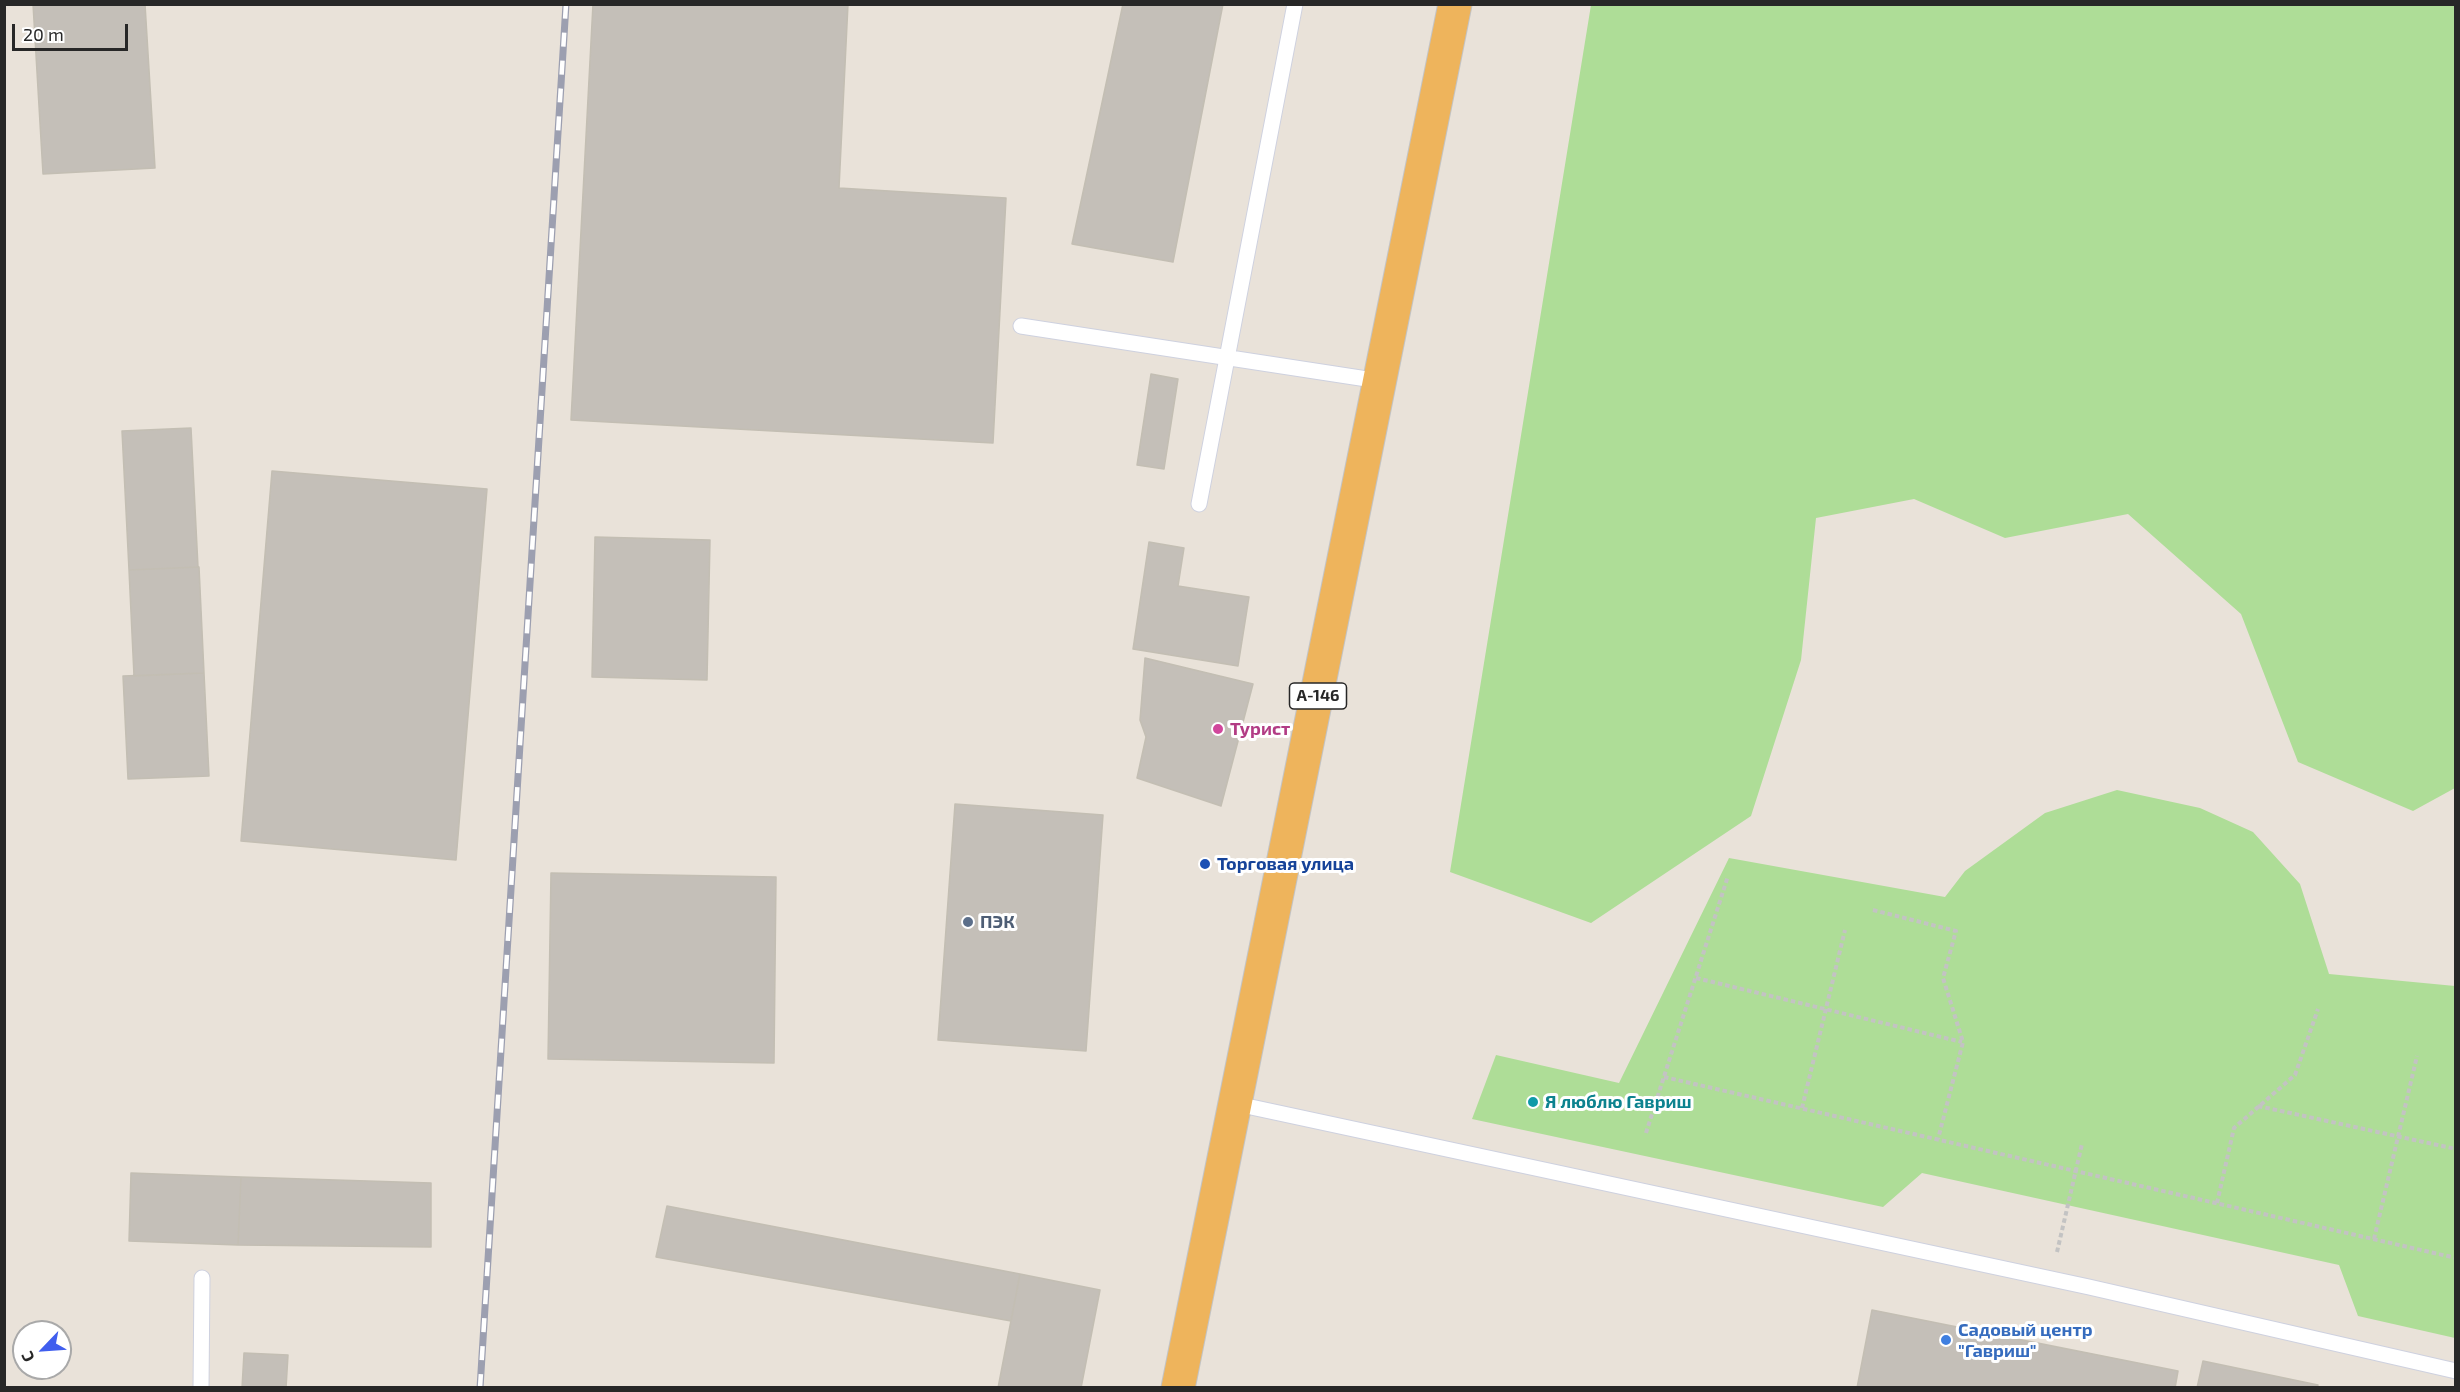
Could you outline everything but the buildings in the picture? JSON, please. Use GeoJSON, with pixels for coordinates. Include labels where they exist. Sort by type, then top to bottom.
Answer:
{"type":"FeatureCollection","features":[{"type":"Feature","properties":{"kind":"highway","name":"А-146"},"geometry":{"type":"LineString","coordinates":[[1178,1388],[1237,1104],[1455,4]]}},
{"type":"Feature","properties":{"kind":"lane"},"geometry":{"type":"LineString","coordinates":[[1199,504],[1295,4]]}},
{"type":"Feature","properties":{"kind":"lane"},"geometry":{"type":"LineString","coordinates":[[1021,326],[1380,381]]}},
{"type":"Feature","properties":{"kind":"lane"},"geometry":{"type":"LineString","coordinates":[[1237,1104],[2051,1279],[2456,1371]]}},
{"type":"Feature","properties":{"kind":"lane"},"geometry":{"type":"LineString","coordinates":[[201,1388],[202,1278]]}},
{"type":"Feature","properties":{"kind":"path"},"geometry":{"type":"LineString","coordinates":[[1646,1133],[1728,876]]}},
{"type":"Feature","properties":{"kind":"path"},"geometry":{"type":"LineString","coordinates":[[1873,910],[1956,931],[1943,978],[1963,1042],[1938,1139]]}},
{"type":"Feature","properties":{"kind":"path"},"geometry":{"type":"LineString","coordinates":[[1802,1108],[1845,930]]}},
{"type":"Feature","properties":{"kind":"path"},"geometry":{"type":"LineString","coordinates":[[1696,978],[1963,1042]]}},
{"type":"Feature","properties":{"kind":"path"},"geometry":{"type":"LineString","coordinates":[[2217,1203],[2234,1128],[2295,1075],[2318,1009]]}},
{"type":"Feature","properties":{"kind":"path"},"geometry":{"type":"LineString","coordinates":[[2374,1239],[2417,1056]]}},
{"type":"Feature","properties":{"kind":"path"},"geometry":{"type":"LineString","coordinates":[[1664,1077],[2456,1258]]}},
{"type":"Feature","properties":{"kind":"path"},"geometry":{"type":"LineString","coordinates":[[2258,1106],[2456,1149]]}},
{"type":"Feature","properties":{"kind":"path"},"geometry":{"type":"LineString","coordinates":[[2051,1279],[2082,1144]]}},
{"type":"Feature","properties":{"kind":"green space"},"geometry":{"type":"Polygon","coordinates":[[[1591,5],[2455,5],[2455,788],[2413,811],[2298,762],[2241,614],[2128,514],[2005,538],[1914,499],[1816,518],[1801,660],[1751,816],[1591,923],[1450,872],[1591,5]]]}},
{"type":"Feature","properties":{"kind":"green space"},"geometry":{"type":"Polygon","coordinates":[[[2117,790],[2200,808],[2253,832],[2300,884],[2329,974],[2455,986],[2455,1338],[2358,1316],[2339,1265],[1922,1173],[1883,1207],[1472,1119],[1496,1055],[1619,1083],[1729,858],[1945,897],[1965,871],[2045,813],[2117,790]]]}},
{"type":"Feature","properties":{"kind":"railway"},"geometry":{"type":"LineString","coordinates":[[480,1388],[566,4]]}},
{"type":"Feature","properties":{"kind":"place","name":"Турист"},"geometry":{"type":"Point","coordinates":[1218,729]}},
{"type":"Feature","properties":{"kind":"place","name":"Торговая улица"},"geometry":{"type":"Point","coordinates":[1205,864]}},
{"type":"Feature","properties":{"kind":"place","name":"ПЭК"},"geometry":{"type":"Point","coordinates":[968,922]}},
{"type":"Feature","properties":{"kind":"place","name":"Я люблю Гавриш"},"geometry":{"type":"Point","coordinates":[1533,1102]}},
{"type":"Feature","properties":{"kind":"place","name":"Садовый центр \"Гавриш\""},"geometry":{"type":"Point","coordinates":[1946,1340]}}]}
